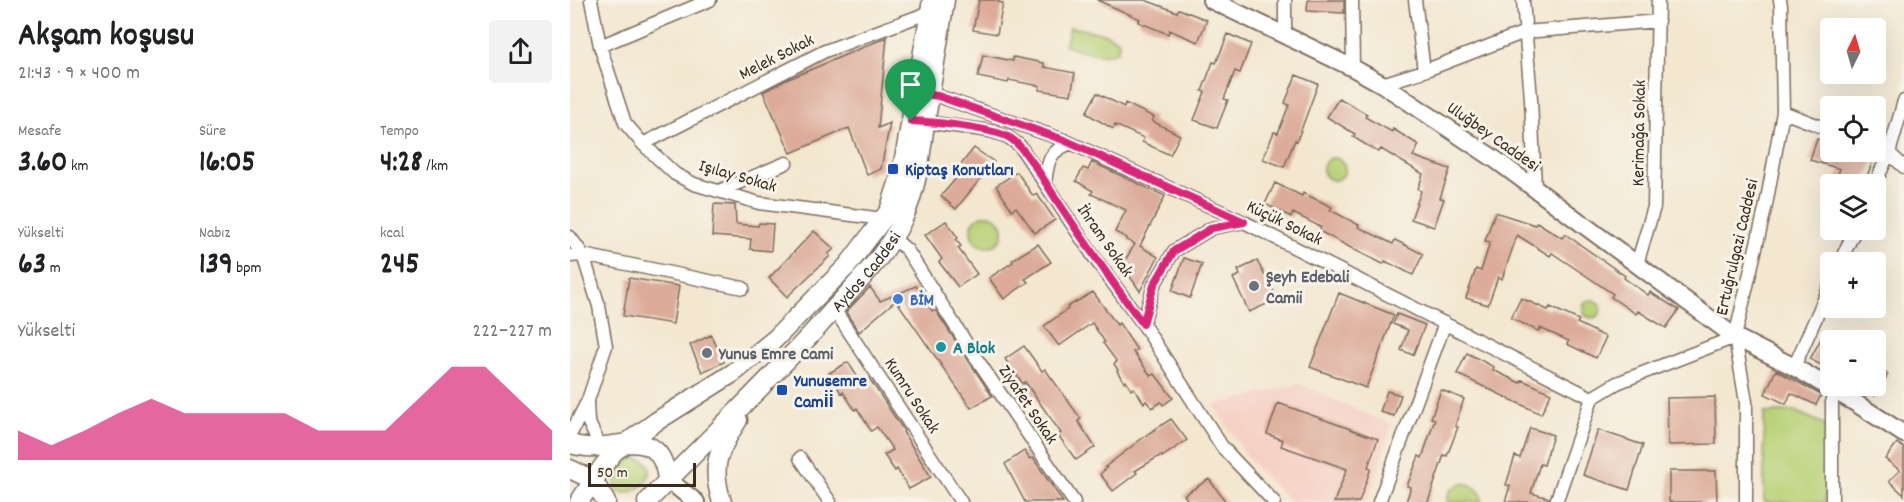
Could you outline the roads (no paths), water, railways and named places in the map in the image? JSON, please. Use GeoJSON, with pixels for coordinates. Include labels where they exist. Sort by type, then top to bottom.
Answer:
{"type":"FeatureCollection","features":[{"type":"Feature","properties":{"kind":"main road","name":"Aydos Caddesi"},"geometry":{"type":"LineString","coordinates":[[647,502],[667,479],[691,458],[806,342],[893,238],[911,200],[916,179],[919,121],[945,0]]}},
{"type":"Feature","properties":{"kind":"main road","name":"Aydos Caddesi"},"geometry":{"type":"LineString","coordinates":[[924,93],[931,6]]}},
{"type":"Feature","properties":{"kind":"main road","name":"Aydos Caddesi"},"geometry":{"type":"LineString","coordinates":[[593,480],[615,451],[657,421],[733,373],[775,339],[848,266],[889,211],[919,121]]}},
{"type":"Feature","properties":{"kind":"main road"},"geometry":{"type":"LineString","coordinates":[[722,502],[715,480],[720,452],[755,392]]}},
{"type":"Feature","properties":{"kind":"main road"},"geometry":{"type":"LineString","coordinates":[[570,444],[592,448],[628,442],[640,443],[652,448],[660,456],[666,467],[667,479]]}},
{"type":"Feature","properties":{"kind":"main road"},"geometry":{"type":"LineString","coordinates":[[570,469],[593,480],[606,502]]}},
{"type":"Feature","properties":{"kind":"main road"},"geometry":{"type":"LineString","coordinates":[[579,502],[593,480]]}},
{"type":"Feature","properties":{"kind":"street","name":"Işılay Sokak"},"geometry":{"type":"LineString","coordinates":[[591,0],[600,46],[626,123],[643,144],[675,174],[694,184],[759,203],[883,219]]}},
{"type":"Feature","properties":{"kind":"street"},"geometry":{"type":"LineString","coordinates":[[600,46],[710,0]]}},
{"type":"Feature","properties":{"kind":"street","name":"Uluğbey Caddesi"},"geometry":{"type":"LineString","coordinates":[[1211,0],[1382,84],[1496,160],[1735,337],[1820,382]]}},
{"type":"Feature","properties":{"kind":"street"},"geometry":{"type":"LineString","coordinates":[[1285,0],[1285,35]]}},
{"type":"Feature","properties":{"kind":"street"},"geometry":{"type":"LineString","coordinates":[[1352,0],[1353,68]]}},
{"type":"Feature","properties":{"kind":"street"},"geometry":{"type":"LineString","coordinates":[[1415,0],[1424,71]]}},
{"type":"Feature","properties":{"kind":"street"},"geometry":{"type":"LineString","coordinates":[[1523,0],[1535,188]]}},
{"type":"Feature","properties":{"kind":"street","name":"Kerimağa Sokak"},"geometry":{"type":"LineString","coordinates":[[1637,264],[1654,207],[1658,0]]}},
{"type":"Feature","properties":{"kind":"street","name":"Ertuğrulgazi Caddesi"},"geometry":{"type":"LineString","coordinates":[[1746,502],[1746,402],[1735,337],[1766,205],[1784,112],[1780,0]]}},
{"type":"Feature","properties":{"kind":"street","name":"Melek Sokak"},"geometry":{"type":"LineString","coordinates":[[643,144],[825,51],[931,6]]}},
{"type":"Feature","properties":{"kind":"street"},"geometry":{"type":"LineString","coordinates":[[1382,84],[1424,71],[1526,32],[1658,21]]}},
{"type":"Feature","properties":{"kind":"street","name":"Küçük Sokak"},"geometry":{"type":"LineString","coordinates":[[924,93],[999,116],[1071,143],[1244,222],[1592,398]]}},
{"type":"Feature","properties":{"kind":"street"},"geometry":{"type":"LineString","coordinates":[[1880,174],[1889,153],[1904,100]]}},
{"type":"Feature","properties":{"kind":"street"},"geometry":{"type":"LineString","coordinates":[[1784,112],[1820,126]]}},
{"type":"Feature","properties":{"kind":"street","name":"İhram Sokak"},"geometry":{"type":"LineString","coordinates":[[919,121],[990,131],[1008,137],[1020,146],[1096,260],[1143,324],[1223,448],[1274,502]]}},
{"type":"Feature","properties":{"kind":"street"},"geometry":{"type":"LineString","coordinates":[[1045,183],[1049,159],[1055,151],[1071,143]]}},
{"type":"Feature","properties":{"kind":"street"},"geometry":{"type":"LineString","coordinates":[[1886,152],[1904,167]]}},
{"type":"Feature","properties":{"kind":"street"},"geometry":{"type":"LineString","coordinates":[[719,191],[786,163]]}},
{"type":"Feature","properties":{"kind":"street"},"geometry":{"type":"LineString","coordinates":[[1143,324],[1154,285],[1174,251],[1212,228],[1244,222]]}},
{"type":"Feature","properties":{"kind":"street"},"geometry":{"type":"LineString","coordinates":[[570,237],[599,306],[606,346],[587,403],[570,435]]}},
{"type":"Feature","properties":{"kind":"street","name":"Ziyafet Sokak"},"geometry":{"type":"LineString","coordinates":[[893,238],[907,250],[970,349],[1074,502]]}},
{"type":"Feature","properties":{"kind":"street"},"geometry":{"type":"LineString","coordinates":[[576,255],[743,288]]}},
{"type":"Feature","properties":{"kind":"street"},"geometry":{"type":"LineString","coordinates":[[1794,367],[1820,308]]}},
{"type":"Feature","properties":{"kind":"street","name":"Kumru Sokak"},"geometry":{"type":"LineString","coordinates":[[834,309],[961,502]]}},
{"type":"Feature","properties":{"kind":"street"},"geometry":{"type":"LineString","coordinates":[[1379,502],[1445,323]]}},
{"type":"Feature","properties":{"kind":"street"},"geometry":{"type":"LineString","coordinates":[[1556,502],[1592,398],[1617,382],[1735,337]]}},
{"type":"Feature","properties":{"kind":"street"},"geometry":{"type":"LineString","coordinates":[[1832,396],[1832,502]]}},
{"type":"Feature","properties":{"kind":"street","name":"Uluğbey Caddesi"},"geometry":{"type":"LineString","coordinates":[[1843,396],[1904,434]]}},
{"type":"Feature","properties":{"kind":"street"},"geometry":{"type":"LineString","coordinates":[[587,403],[588,421],[600,446]]}},
{"type":"Feature","properties":{"kind":"street"},"geometry":{"type":"LineString","coordinates":[[801,458],[830,502]]}},
{"type":"Feature","properties":{"kind":"street"},"geometry":{"type":"LineString","coordinates":[[667,479],[696,502]]}},
{"type":"Feature","properties":{"kind":"place","name":"Kiptaş Konutları"},"geometry":{"type":"Point","coordinates":[893,169]}},
{"type":"Feature","properties":{"kind":"place","name":"Şeyh Edebali Camii"},"geometry":{"type":"Point","coordinates":[1254,286]}},
{"type":"Feature","properties":{"kind":"place","name":"BİM"},"geometry":{"type":"Point","coordinates":[898,299]}},
{"type":"Feature","properties":{"kind":"place","name":"A Blok"},"geometry":{"type":"Point","coordinates":[941,347]}},
{"type":"Feature","properties":{"kind":"place","name":"Yunus Emre Cami"},"geometry":{"type":"Point","coordinates":[707,353]}},
{"type":"Feature","properties":{"kind":"place","name":"Yunusemre Cami̇i̇"},"geometry":{"type":"Point","coordinates":[782,390]}}]}
